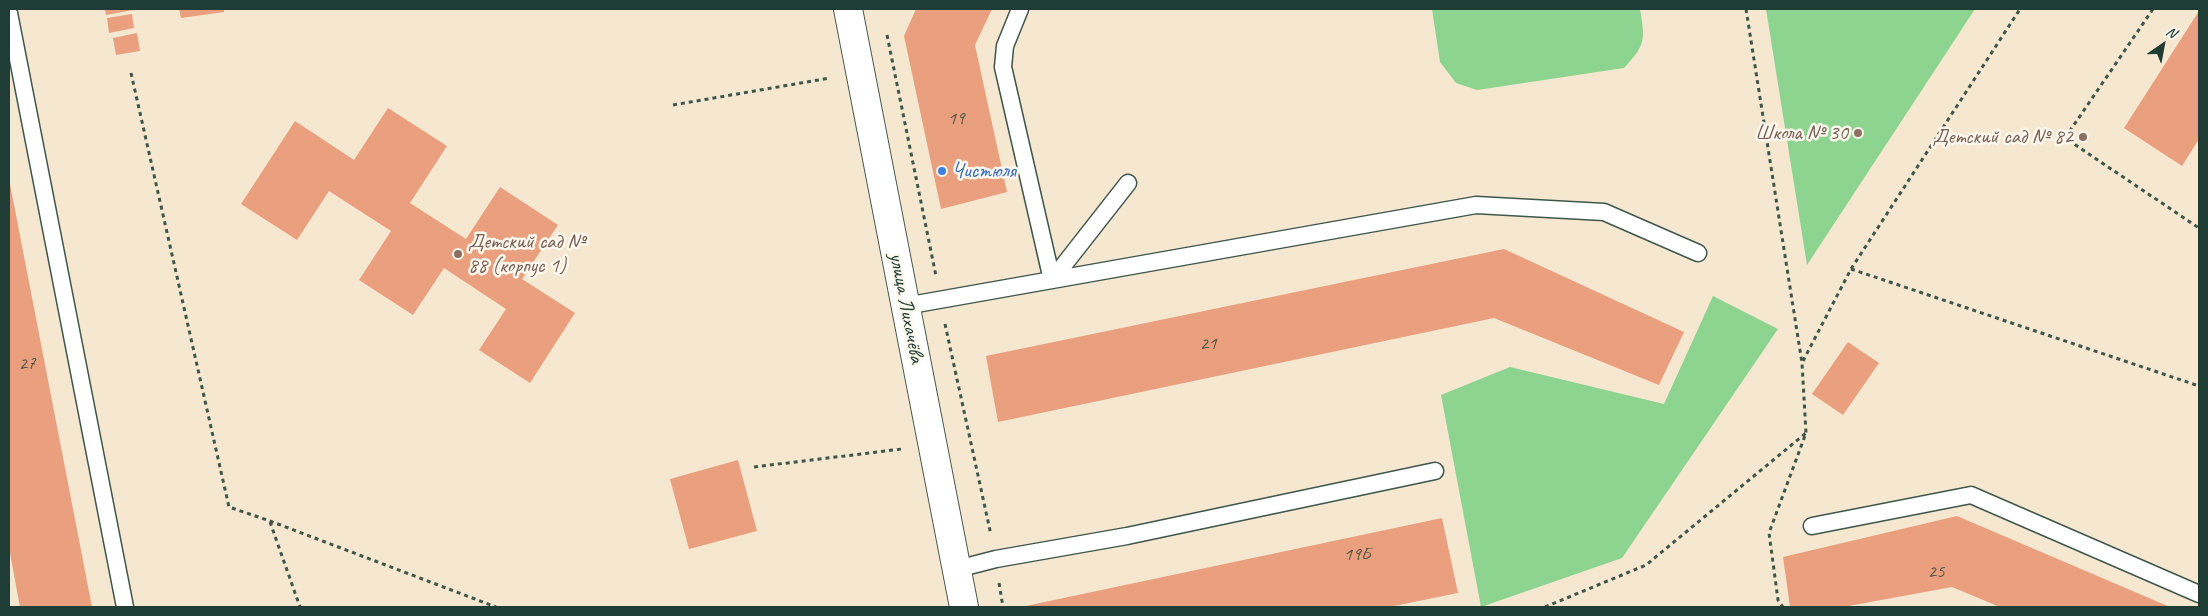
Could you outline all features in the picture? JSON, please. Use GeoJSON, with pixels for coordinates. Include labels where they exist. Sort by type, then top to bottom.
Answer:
{"type":"FeatureCollection","features":[{"type":"Feature","properties":{"kind":"street","name":"улица Лихачёва"},"geometry":{"type":"LineString","coordinates":[[848,9],[964,607]]}},
{"type":"Feature","properties":{"kind":"lane"},"geometry":{"type":"LineString","coordinates":[[1020,9],[1004,46],[1003,67],[1052,280]]}},
{"type":"Feature","properties":{"kind":"lane"},"geometry":{"type":"LineString","coordinates":[[9,13],[125,607]]}},
{"type":"Feature","properties":{"kind":"lane"},"geometry":{"type":"LineString","coordinates":[[1052,280],[1128,183]]}},
{"type":"Feature","properties":{"kind":"lane"},"geometry":{"type":"LineString","coordinates":[[905,306],[1476,205],[1604,212],[1698,253]]}},
{"type":"Feature","properties":{"kind":"lane"},"geometry":{"type":"LineString","coordinates":[[957,569],[996,559],[1127,536],[1435,471]]}},
{"type":"Feature","properties":{"kind":"lane"},"geometry":{"type":"LineString","coordinates":[[1812,526],[1971,495],[2199,594]]}},
{"type":"Feature","properties":{"kind":"path"},"geometry":{"type":"LineString","coordinates":[[1746,9],[1802,362],[1806,433],[1769,533],[1778,600],[1783,607]]}},
{"type":"Feature","properties":{"kind":"path"},"geometry":{"type":"LineString","coordinates":[[1802,362],[1851,269],[2020,9]]}},
{"type":"Feature","properties":{"kind":"path"},"geometry":{"type":"LineString","coordinates":[[2153,9],[2065,138],[2199,228]]}},
{"type":"Feature","properties":{"kind":"path"},"geometry":{"type":"LineString","coordinates":[[131,73],[229,507],[496,607]]}},
{"type":"Feature","properties":{"kind":"path"},"geometry":{"type":"LineString","coordinates":[[673,105],[860,73]]}},
{"type":"Feature","properties":{"kind":"path"},"geometry":{"type":"LineString","coordinates":[[1851,269],[2199,386]]}},
{"type":"Feature","properties":{"kind":"path"},"geometry":{"type":"LineString","coordinates":[[1545,607],[1646,565],[1806,433]]}},
{"type":"Feature","properties":{"kind":"path"},"geometry":{"type":"LineString","coordinates":[[754,467],[933,446]]}},
{"type":"Feature","properties":{"kind":"path"},"geometry":{"type":"LineString","coordinates":[[270,521],[300,607]]}},
{"type":"Feature","properties":{"kind":"green space"},"geometry":{"type":"Polygon","coordinates":[[[1432,9],[1640,9],[1643,35],[1640,47],[1624,68],[1477,90],[1456,83],[1440,62],[1432,9]]]}},
{"type":"Feature","properties":{"kind":"green space"},"geometry":{"type":"Polygon","coordinates":[[[1766,9],[1975,9],[1807,265],[1766,9]]]}},
{"type":"Feature","properties":{"kind":"green space"},"geometry":{"type":"Polygon","coordinates":[[[1713,296],[1778,329],[1622,558],[1481,607],[1441,395],[1510,367],[1664,404],[1713,296]]]}},
{"type":"Feature","properties":{"kind":"building"},"geometry":{"type":"Polygon","coordinates":[[[105,9],[133,9],[133,10],[106,15],[105,9]]]}},
{"type":"Feature","properties":{"kind":"building"},"geometry":{"type":"Polygon","coordinates":[[[179,9],[224,9],[224,12],[181,18],[179,9]]]}},
{"type":"Feature","properties":{"kind":"building"},"geometry":{"type":"Polygon","coordinates":[[[916,9],[992,9],[975,45],[1007,192],[941,209],[904,36],[916,9]]]}},
{"type":"Feature","properties":{"kind":"building"},"geometry":{"type":"Polygon","coordinates":[[[2199,11],[2199,139],[2182,166],[2124,128],[2199,11]]]}},
{"type":"Feature","properties":{"kind":"building"},"geometry":{"type":"Polygon","coordinates":[[[132,14],[134,28],[109,33],[107,18],[132,14]]]}},
{"type":"Feature","properties":{"kind":"building"},"geometry":{"type":"Polygon","coordinates":[[[137,33],[140,51],[116,55],[113,38],[137,33]]]}},
{"type":"Feature","properties":{"kind":"building","name":"Детский сад № 88 (корпус 1)"},"geometry":{"type":"Polygon","coordinates":[[[388,108],[447,146],[410,203],[466,239],[500,187],[558,225],[522,279],[575,313],[530,383],[479,350],[506,309],[444,268],[413,315],[359,280],[391,231],[329,191],[297,240],[241,204],[295,121],[354,160],[388,108]]]}},
{"type":"Feature","properties":{"kind":"building"},"geometry":{"type":"Polygon","coordinates":[[[9,184],[92,607],[20,607],[9,548],[9,184]]]}},
{"type":"Feature","properties":{"kind":"building"},"geometry":{"type":"Polygon","coordinates":[[[1504,249],[1684,332],[1659,385],[1494,318],[998,422],[986,356],[1504,249]]]}},
{"type":"Feature","properties":{"kind":"building"},"geometry":{"type":"Polygon","coordinates":[[[1848,342],[1879,363],[1843,415],[1812,394],[1848,342]]]}},
{"type":"Feature","properties":{"kind":"building"},"geometry":{"type":"Polygon","coordinates":[[[738,460],[757,531],[689,549],[670,479],[738,460]]]}},
{"type":"Feature","properties":{"kind":"building"},"geometry":{"type":"Polygon","coordinates":[[[1957,516],[2170,607],[2000,607],[1952,587],[1843,607],[1790,607],[1783,557],[1957,516]]]}},
{"type":"Feature","properties":{"kind":"building"},"geometry":{"type":"Polygon","coordinates":[[[1442,518],[1458,593],[1389,607],[1021,607],[1442,518]]]}},
{"type":"Feature","properties":{"kind":"place","name":"Школа № 30"},"geometry":{"type":"Point","coordinates":[1858,133]}},
{"type":"Feature","properties":{"kind":"place","name":"Детский сад № 82"},"geometry":{"type":"Point","coordinates":[2083,137]}},
{"type":"Feature","properties":{"kind":"place","name":"Чистюля"},"geometry":{"type":"Point","coordinates":[942,171]}},
{"type":"Feature","properties":{"kind":"place","name":"Детский сад № 88 (корпус 1)"},"geometry":{"type":"Point","coordinates":[458,254]}}]}
